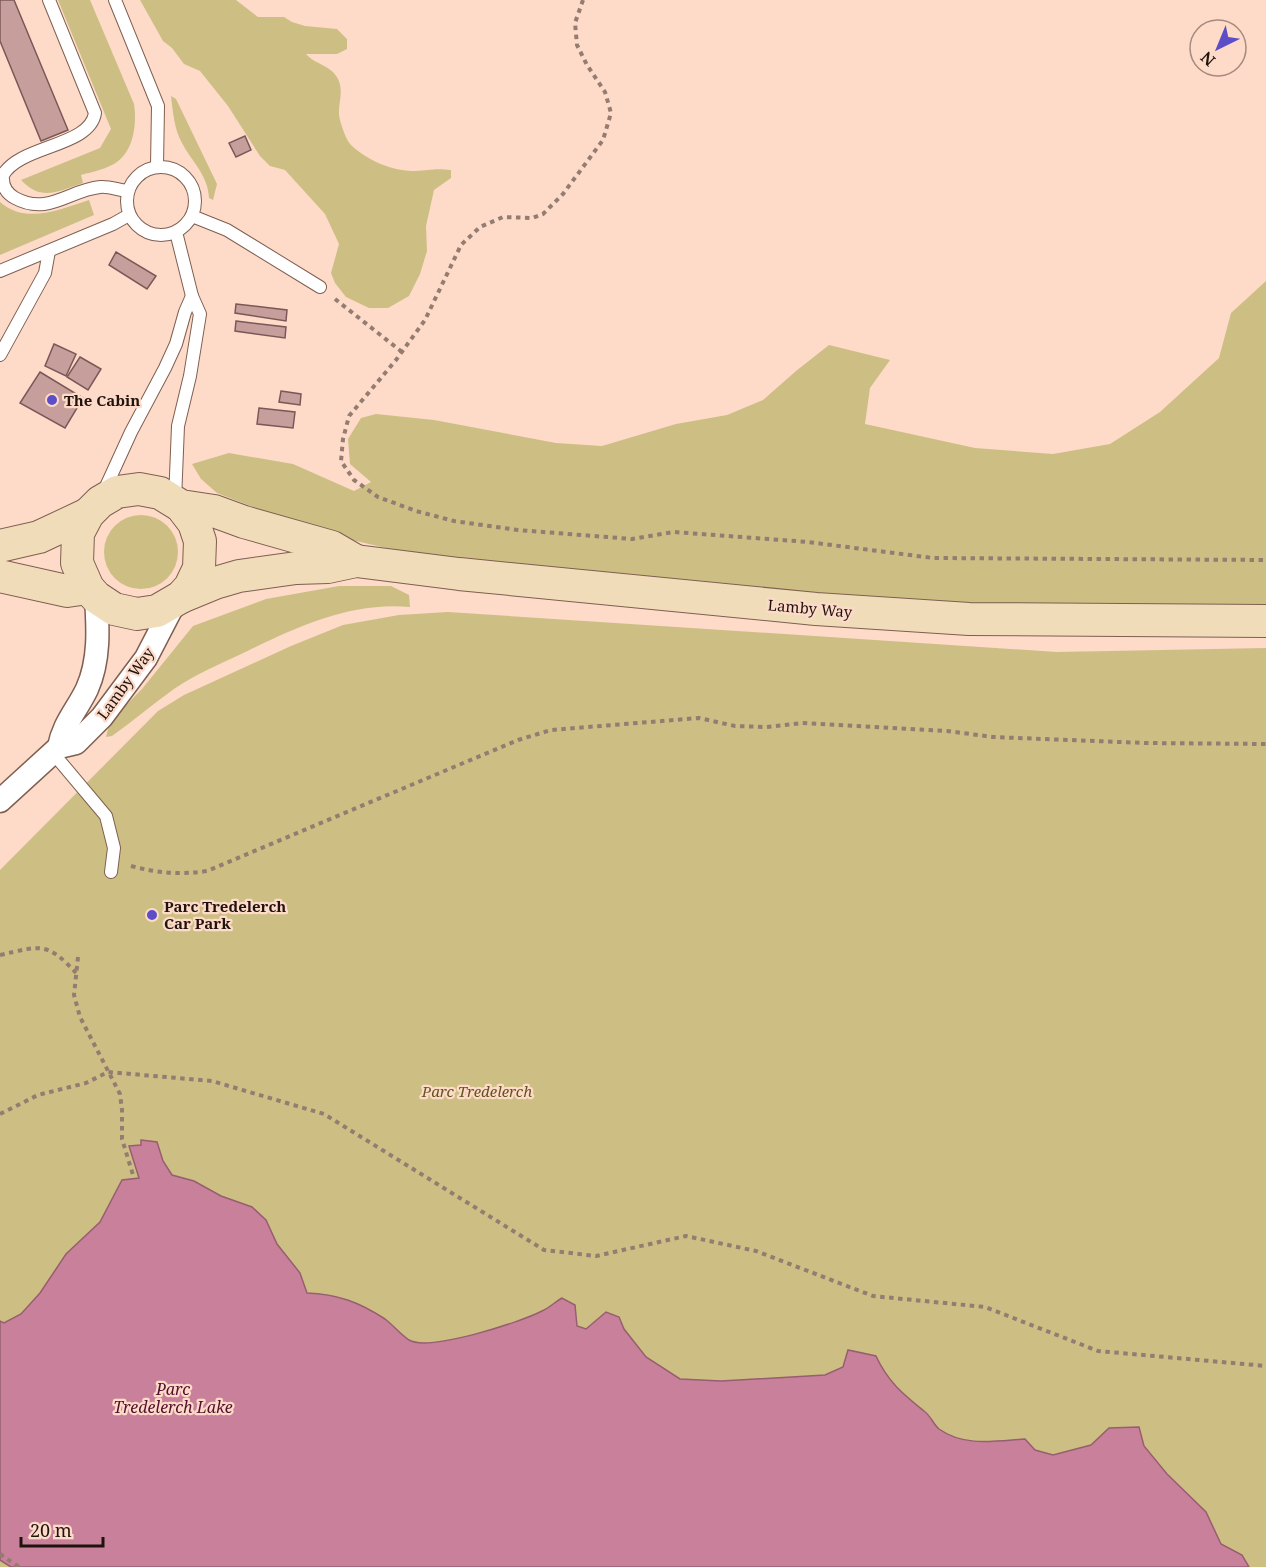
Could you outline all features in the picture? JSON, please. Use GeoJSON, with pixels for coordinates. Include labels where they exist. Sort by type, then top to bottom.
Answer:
{"type":"FeatureCollection","features":[{"type":"Feature","properties":{"kind":"street"},"geometry":{"type":"LineString","coordinates":[[0,546],[39,537],[94,508],[117,492],[139,489],[160,493],[178,503],[194,523],[200,541],[199,568],[190,587],[178,600],[157,611],[137,614],[114,609],[92,592],[77,562],[78,533],[94,508]]}},
{"type":"Feature","properties":{"kind":"street","name":"Lamby Way"},"geometry":{"type":"LineString","coordinates":[[178,503],[214,511],[332,547],[356,561]]}},
{"type":"Feature","properties":{"kind":"street","name":"Lamby Way"},"geometry":{"type":"LineString","coordinates":[[0,801],[56,750],[76,743],[109,708],[146,658],[178,600],[215,583],[239,576],[287,568],[328,567],[356,561],[459,574],[852,612],[969,619],[1266,621]]}},
{"type":"Feature","properties":{"kind":"street"},"geometry":{"type":"LineString","coordinates":[[0,576],[68,591],[92,592]]}},
{"type":"Feature","properties":{"kind":"street","name":"Lamby Way"},"geometry":{"type":"LineString","coordinates":[[56,750],[61,731],[87,688],[94,670],[98,623],[92,592]]}},
{"type":"Feature","properties":{"kind":"lane"},"geometry":{"type":"LineString","coordinates":[[49,0],[95,113],[94,120],[84,132],[12,164],[3,175],[4,188],[16,198],[33,205],[45,205],[101,187],[128,191]]}},
{"type":"Feature","properties":{"kind":"lane"},"geometry":{"type":"LineString","coordinates":[[115,0],[158,106],[157,166]]}},
{"type":"Feature","properties":{"kind":"lane"},"geometry":{"type":"LineString","coordinates":[[157,166],[171,168],[182,173],[190,182],[195,192],[196,204],[186,225],[165,236],[154,235],[135,224],[129,215],[126,199],[128,191],[139,174],[157,166]]}},
{"type":"Feature","properties":{"kind":"lane"},"geometry":{"type":"LineString","coordinates":[[0,271],[129,215]]}},
{"type":"Feature","properties":{"kind":"lane"},"geometry":{"type":"LineString","coordinates":[[192,216],[227,230],[320,287]]}},
{"type":"Feature","properties":{"kind":"lane"},"geometry":{"type":"LineString","coordinates":[[176,232],[192,296],[200,314],[190,376],[178,426],[178,503]]}},
{"type":"Feature","properties":{"kind":"lane"},"geometry":{"type":"LineString","coordinates":[[0,355],[45,273],[49,251]]}},
{"type":"Feature","properties":{"kind":"lane"},"geometry":{"type":"LineString","coordinates":[[94,508],[165,369],[176,344],[184,312],[192,296]]}},
{"type":"Feature","properties":{"kind":"lane"},"geometry":{"type":"LineString","coordinates":[[56,750],[106,816],[114,848],[111,872]]}},
{"type":"Feature","properties":{"kind":"path"},"geometry":{"type":"LineString","coordinates":[[584,0],[575,23],[577,45],[605,92],[611,113],[603,140],[563,194],[543,214],[532,218],[503,217],[480,227],[461,245],[425,320],[402,352],[349,416],[343,439],[341,461],[354,480],[378,497],[416,511],[518,530],[632,539],[674,532],[808,542],[933,558],[1266,560]]}},
{"type":"Feature","properties":{"kind":"path"},"geometry":{"type":"LineString","coordinates":[[320,287],[402,352]]}},
{"type":"Feature","properties":{"kind":"path"},"geometry":{"type":"LineString","coordinates":[[125,865],[159,873],[185,874],[207,871],[518,740],[551,730],[699,718],[735,726],[766,727],[802,723],[947,731],[993,737],[1145,743],[1266,744]]}},
{"type":"Feature","properties":{"kind":"path"},"geometry":{"type":"LineString","coordinates":[[0,955],[31,948],[51,950],[64,959],[76,973]]}},
{"type":"Feature","properties":{"kind":"path"},"geometry":{"type":"LineString","coordinates":[[78,957],[74,995],[80,1017],[120,1094],[122,1139],[132,1175]]}},
{"type":"Feature","properties":{"kind":"path"},"geometry":{"type":"LineString","coordinates":[[0,1114],[38,1095],[86,1083],[108,1072],[212,1081],[324,1114],[544,1250],[596,1256],[686,1236],[756,1251],[873,1296],[985,1307],[1098,1351],[1266,1366]]}},
{"type":"Feature","properties":{"kind":"path"},"geometry":{"type":"LineString","coordinates":[[0,1554],[20,1567]]}},
{"type":"Feature","properties":{"kind":"green space"},"geometry":{"type":"Polygon","coordinates":[[[58,0],[90,0],[134,104],[135,119],[131,143],[123,157],[117,162],[81,175],[83,183],[51,193],[43,193],[28,187],[21,180],[100,148],[111,129],[58,0]]]}},
{"type":"Feature","properties":{"kind":"green space"},"geometry":{"type":"Polygon","coordinates":[[[140,0],[236,0],[258,17],[284,17],[305,26],[337,29],[347,39],[347,49],[337,54],[306,54],[335,74],[338,79],[341,89],[339,115],[349,143],[365,156],[389,167],[406,171],[451,170],[451,178],[434,190],[426,226],[427,251],[420,274],[409,296],[388,308],[369,308],[346,297],[335,283],[331,273],[339,244],[325,214],[285,170],[270,166],[260,156],[228,106],[200,71],[184,64],[172,48],[163,41],[140,0]]]}},
{"type":"Feature","properties":{"kind":"green space"},"geometry":{"type":"Polygon","coordinates":[[[171,96],[176,99],[217,184],[213,200],[209,198],[203,176],[179,138],[171,96]]]}},
{"type":"Feature","properties":{"kind":"green space"},"geometry":{"type":"Polygon","coordinates":[[[89,200],[94,215],[0,255],[0,202],[10,209],[32,214],[55,211],[89,200]]]}},
{"type":"Feature","properties":{"kind":"green space"},"geometry":{"type":"Polygon","coordinates":[[[1266,281],[1266,607],[1043,608],[857,599],[411,554],[314,531],[217,493],[201,479],[192,464],[229,453],[293,464],[354,491],[371,482],[350,464],[348,439],[361,418],[376,414],[434,420],[556,443],[602,446],[676,424],[727,415],[763,400],[829,345],[890,360],[870,388],[865,424],[975,448],[1053,454],[1110,444],[1160,412],[1219,358],[1231,313],[1266,281]]]}},
{"type":"Feature","properties":{"kind":"green space"},"geometry":{"type":"Polygon","coordinates":[[[148,515],[168,525],[176,538],[178,552],[176,566],[168,579],[155,587],[134,589],[114,579],[106,566],[104,545],[114,525],[127,517],[148,515]]]}},
{"type":"Feature","properties":{"kind":"green space"},"geometry":{"type":"Polygon","coordinates":[[[339,586],[391,586],[409,595],[410,607],[365,608],[301,627],[190,679],[112,736],[106,737],[110,721],[142,689],[193,626],[266,599],[339,586]]]}},
{"type":"Feature","properties":{"kind":"green space","name":"Parc Tredelerch"},"geometry":{"type":"Polygon","coordinates":[[[448,612],[1057,652],[1266,648],[1266,1567],[0,1567],[0,870],[158,711],[184,695],[343,625],[399,615],[448,612]]]}},
{"type":"Feature","properties":{"kind":"water","name":"Parc Tredelerch Lake"},"geometry":{"type":"Polygon","coordinates":[[[141,1140],[157,1142],[163,1161],[172,1175],[194,1181],[221,1196],[252,1207],[266,1220],[277,1244],[300,1273],[307,1293],[338,1297],[366,1308],[385,1319],[409,1340],[420,1343],[435,1342],[475,1334],[531,1316],[545,1310],[562,1298],[575,1305],[577,1326],[586,1329],[606,1312],[619,1317],[624,1329],[646,1357],[680,1379],[721,1381],[825,1375],[843,1367],[848,1350],[876,1356],[891,1380],[926,1413],[939,1429],[949,1435],[969,1441],[1025,1439],[1035,1450],[1053,1455],[1091,1445],[1109,1428],[1139,1427],[1144,1446],[1167,1474],[1206,1512],[1221,1544],[1242,1555],[1249,1567],[11,1567],[0,1560],[0,1321],[4,1323],[21,1314],[40,1293],[66,1254],[100,1222],[122,1180],[139,1178],[129,1146],[141,1145],[141,1140]]]}},
{"type":"Feature","properties":{"kind":"building"},"geometry":{"type":"Polygon","coordinates":[[[0,0],[14,0],[68,130],[41,141],[0,41],[0,0]]]}},
{"type":"Feature","properties":{"kind":"building"},"geometry":{"type":"Polygon","coordinates":[[[245,136],[251,150],[236,157],[229,143],[245,136]]]}},
{"type":"Feature","properties":{"kind":"building"},"geometry":{"type":"Polygon","coordinates":[[[116,252],[156,276],[147,289],[109,265],[116,252]]]}},
{"type":"Feature","properties":{"kind":"building"},"geometry":{"type":"Polygon","coordinates":[[[236,304],[287,310],[286,321],[235,313],[236,304]]]}},
{"type":"Feature","properties":{"kind":"building"},"geometry":{"type":"Polygon","coordinates":[[[236,321],[286,327],[285,338],[235,331],[236,321]]]}},
{"type":"Feature","properties":{"kind":"building"},"geometry":{"type":"Polygon","coordinates":[[[54,344],[76,354],[66,376],[45,366],[54,344]]]}},
{"type":"Feature","properties":{"kind":"building"},"geometry":{"type":"Polygon","coordinates":[[[80,357],[101,369],[88,390],[67,377],[80,357]]]}},
{"type":"Feature","properties":{"kind":"building","name":"The Cabin"},"geometry":{"type":"Polygon","coordinates":[[[40,372],[83,398],[65,428],[20,403],[40,372]]]}},
{"type":"Feature","properties":{"kind":"building"},"geometry":{"type":"Polygon","coordinates":[[[281,391],[301,394],[300,405],[279,402],[281,391]]]}},
{"type":"Feature","properties":{"kind":"building"},"geometry":{"type":"Polygon","coordinates":[[[259,408],[295,412],[293,428],[257,424],[259,408]]]}},
{"type":"Feature","properties":{"kind":"place","name":"The Cabin"},"geometry":{"type":"Point","coordinates":[52,400]}},
{"type":"Feature","properties":{"kind":"place","name":"Parc Tredelerch Car Park"},"geometry":{"type":"Point","coordinates":[152,915]}}]}
